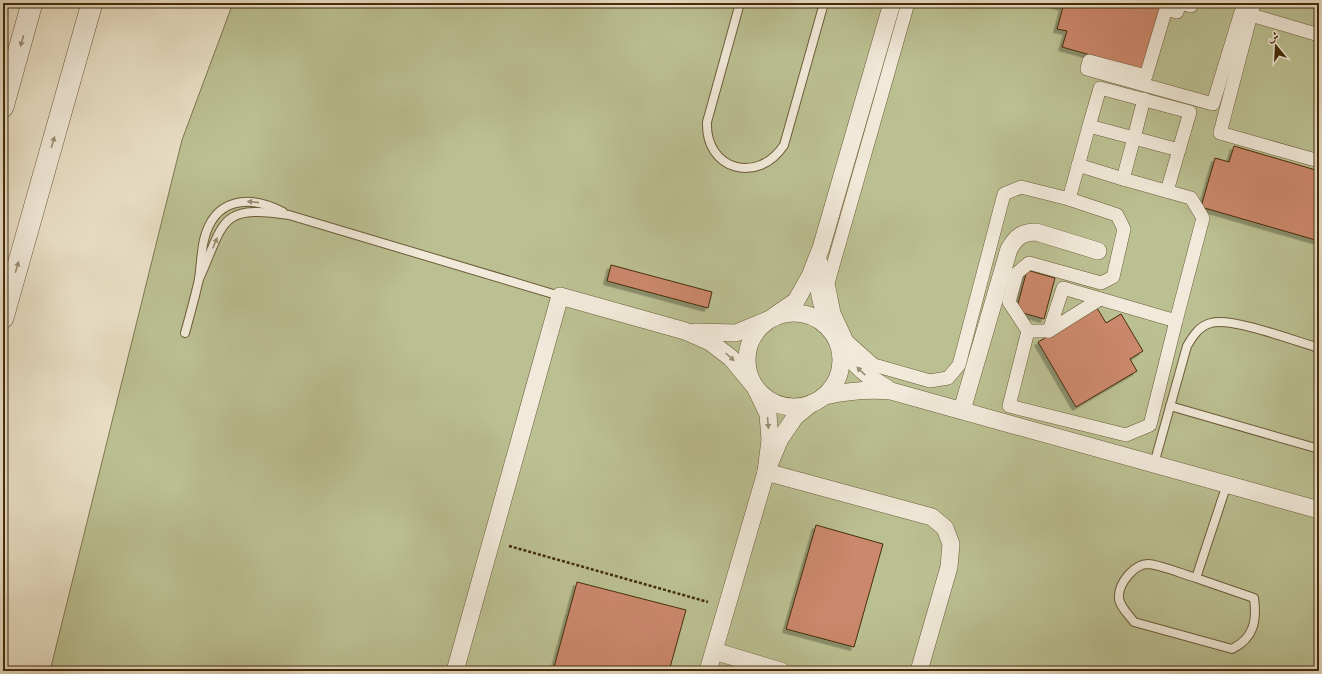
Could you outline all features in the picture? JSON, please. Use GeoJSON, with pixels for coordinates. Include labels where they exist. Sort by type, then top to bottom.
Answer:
{"type":"FeatureCollection","features":[{"type":"Feature","properties":{"kind":"street"},"geometry":{"type":"LineString","coordinates":[[3,107],[32,3]]}},
{"type":"Feature","properties":{"kind":"street"},"geometry":{"type":"LineString","coordinates":[[3,318],[92,3]]}},
{"type":"Feature","properties":{"kind":"street"},"geometry":{"type":"LineString","coordinates":[[708,671],[766,472],[770,440],[768,414],[749,373],[747,358],[750,342],[758,329],[796,301],[810,276],[821,248],[892,3]]}},
{"type":"Feature","properties":{"kind":"street"},"geometry":{"type":"LineString","coordinates":[[908,3],[828,283],[834,313],[847,341],[874,365],[930,381],[948,378],[958,365],[1004,194],[1021,187],[1069,200],[1117,215],[1124,229],[1113,277],[1101,283],[1029,263],[1017,273],[1009,302],[1028,331],[1009,406],[1126,435],[1150,425],[1203,218],[1191,198],[1078,165]]}},
{"type":"Feature","properties":{"kind":"street"},"geometry":{"type":"LineString","coordinates":[[1192,3],[1191,6],[1180,3],[1177,12],[1166,9],[1146,76],[1089,60],[1087,69],[1213,104],[1241,12],[1253,9],[1319,35]]}},
{"type":"Feature","properties":{"kind":"street"},"geometry":{"type":"LineString","coordinates":[[1253,9],[1220,133],[1319,161]]}},
{"type":"Feature","properties":{"kind":"street"},"geometry":{"type":"LineString","coordinates":[[1069,200],[1100,88],[1190,112],[1167,190]]}},
{"type":"Feature","properties":{"kind":"street"},"geometry":{"type":"LineString","coordinates":[[1123,179],[1144,100]]}},
{"type":"Feature","properties":{"kind":"street"},"geometry":{"type":"LineString","coordinates":[[1089,126],[1179,150]]}},
{"type":"Feature","properties":{"kind":"street"},"geometry":{"type":"LineString","coordinates":[[962,410],[1009,248],[1014,241],[1020,234],[1036,232],[1098,251]]}},
{"type":"Feature","properties":{"kind":"street"},"geometry":{"type":"LineString","coordinates":[[766,472],[784,434],[796,417],[819,399],[834,384],[840,371],[842,356],[820,301],[818,279],[821,248]]}},
{"type":"Feature","properties":{"kind":"street"},"geometry":{"type":"LineString","coordinates":[[1049,331],[1063,288],[1176,321]]}},
{"type":"Feature","properties":{"kind":"street"},"geometry":{"type":"LineString","coordinates":[[455,671],[560,296],[685,331],[710,342],[731,358],[766,398],[781,405],[797,407],[847,391],[891,391],[1319,510]]}},
{"type":"Feature","properties":{"kind":"street"},"geometry":{"type":"LineString","coordinates":[[1028,331],[1049,331],[1100,299]]}},
{"type":"Feature","properties":{"kind":"street"},"geometry":{"type":"LineString","coordinates":[[685,331],[709,334],[736,333],[782,314],[796,312],[809,315],[821,320],[835,336],[852,362],[870,379],[891,391]]}},
{"type":"Feature","properties":{"kind":"street"},"geometry":{"type":"LineString","coordinates":[[766,472],[932,517],[945,528],[951,544],[949,567],[919,671]]}},
{"type":"Feature","properties":{"kind":"street"},"geometry":{"type":"LineString","coordinates":[[714,651],[781,671]]}},
{"type":"Feature","properties":{"kind":"lane"},"geometry":{"type":"LineString","coordinates":[[740,3],[708,122],[707,132],[715,153],[723,161],[742,168],[762,166],[771,161],[784,145],[824,3]]}},
{"type":"Feature","properties":{"kind":"lane"},"geometry":{"type":"LineString","coordinates":[[185,333],[199,279],[205,239],[209,226],[214,217],[223,208],[245,202],[259,203],[273,207],[289,215]]}},
{"type":"Feature","properties":{"kind":"lane"},"geometry":{"type":"LineString","coordinates":[[199,279],[220,231],[228,219],[246,212],[271,212],[289,215],[560,296]]}},
{"type":"Feature","properties":{"kind":"lane"},"geometry":{"type":"LineString","coordinates":[[1154,464],[1187,346],[1196,331],[1210,323],[1228,321],[1319,348]]}},
{"type":"Feature","properties":{"kind":"lane"},"geometry":{"type":"LineString","coordinates":[[1170,406],[1319,449]]}},
{"type":"Feature","properties":{"kind":"lane"},"geometry":{"type":"LineString","coordinates":[[1196,578],[1227,484]]}},
{"type":"Feature","properties":{"kind":"lane"},"geometry":{"type":"LineString","coordinates":[[1147,564],[1196,578],[1254,598],[1255,620],[1250,633],[1242,643],[1232,649],[1134,622],[1125,611],[1118,597],[1123,582],[1136,568],[1147,564]]}},
{"type":"Feature","properties":{"kind":"path"},"geometry":{"type":"LineString","coordinates":[[491,541],[727,607]]}},
{"type":"Feature","properties":{"kind":"green space"},"geometry":{"type":"Polygon","coordinates":[[[233,3],[1319,3],[1319,671],[50,671],[182,140],[233,3]]]}},
{"type":"Feature","properties":{"kind":"building"},"geometry":{"type":"Polygon","coordinates":[[[1049,3],[1163,3],[1143,70],[1062,47],[1067,31],[1057,29],[1063,7],[1049,3]]]}},
{"type":"Feature","properties":{"kind":"building"},"geometry":{"type":"Polygon","coordinates":[[[1163,3],[1176,3],[1175,7],[1163,3]]]}},
{"type":"Feature","properties":{"kind":"building"},"geometry":{"type":"Polygon","coordinates":[[[1234,146],[1319,171],[1319,241],[1201,207],[1215,158],[1229,162],[1234,146]]]}},
{"type":"Feature","properties":{"kind":"building"},"geometry":{"type":"Polygon","coordinates":[[[611,265],[712,292],[708,308],[607,281],[611,265]]]}},
{"type":"Feature","properties":{"kind":"building"},"geometry":{"type":"Polygon","coordinates":[[[1027,270],[1055,278],[1044,319],[1016,311],[1027,270]]]}},
{"type":"Feature","properties":{"kind":"building"},"geometry":{"type":"Polygon","coordinates":[[[1097,308],[1106,323],[1121,314],[1143,351],[1130,359],[1137,371],[1076,407],[1038,342],[1097,308]]]}},
{"type":"Feature","properties":{"kind":"building"},"geometry":{"type":"Polygon","coordinates":[[[816,525],[883,544],[854,647],[786,629],[816,525]]]}},
{"type":"Feature","properties":{"kind":"building"},"geometry":{"type":"Polygon","coordinates":[[[577,582],[686,610],[669,671],[553,671],[577,582]]]}}]}
